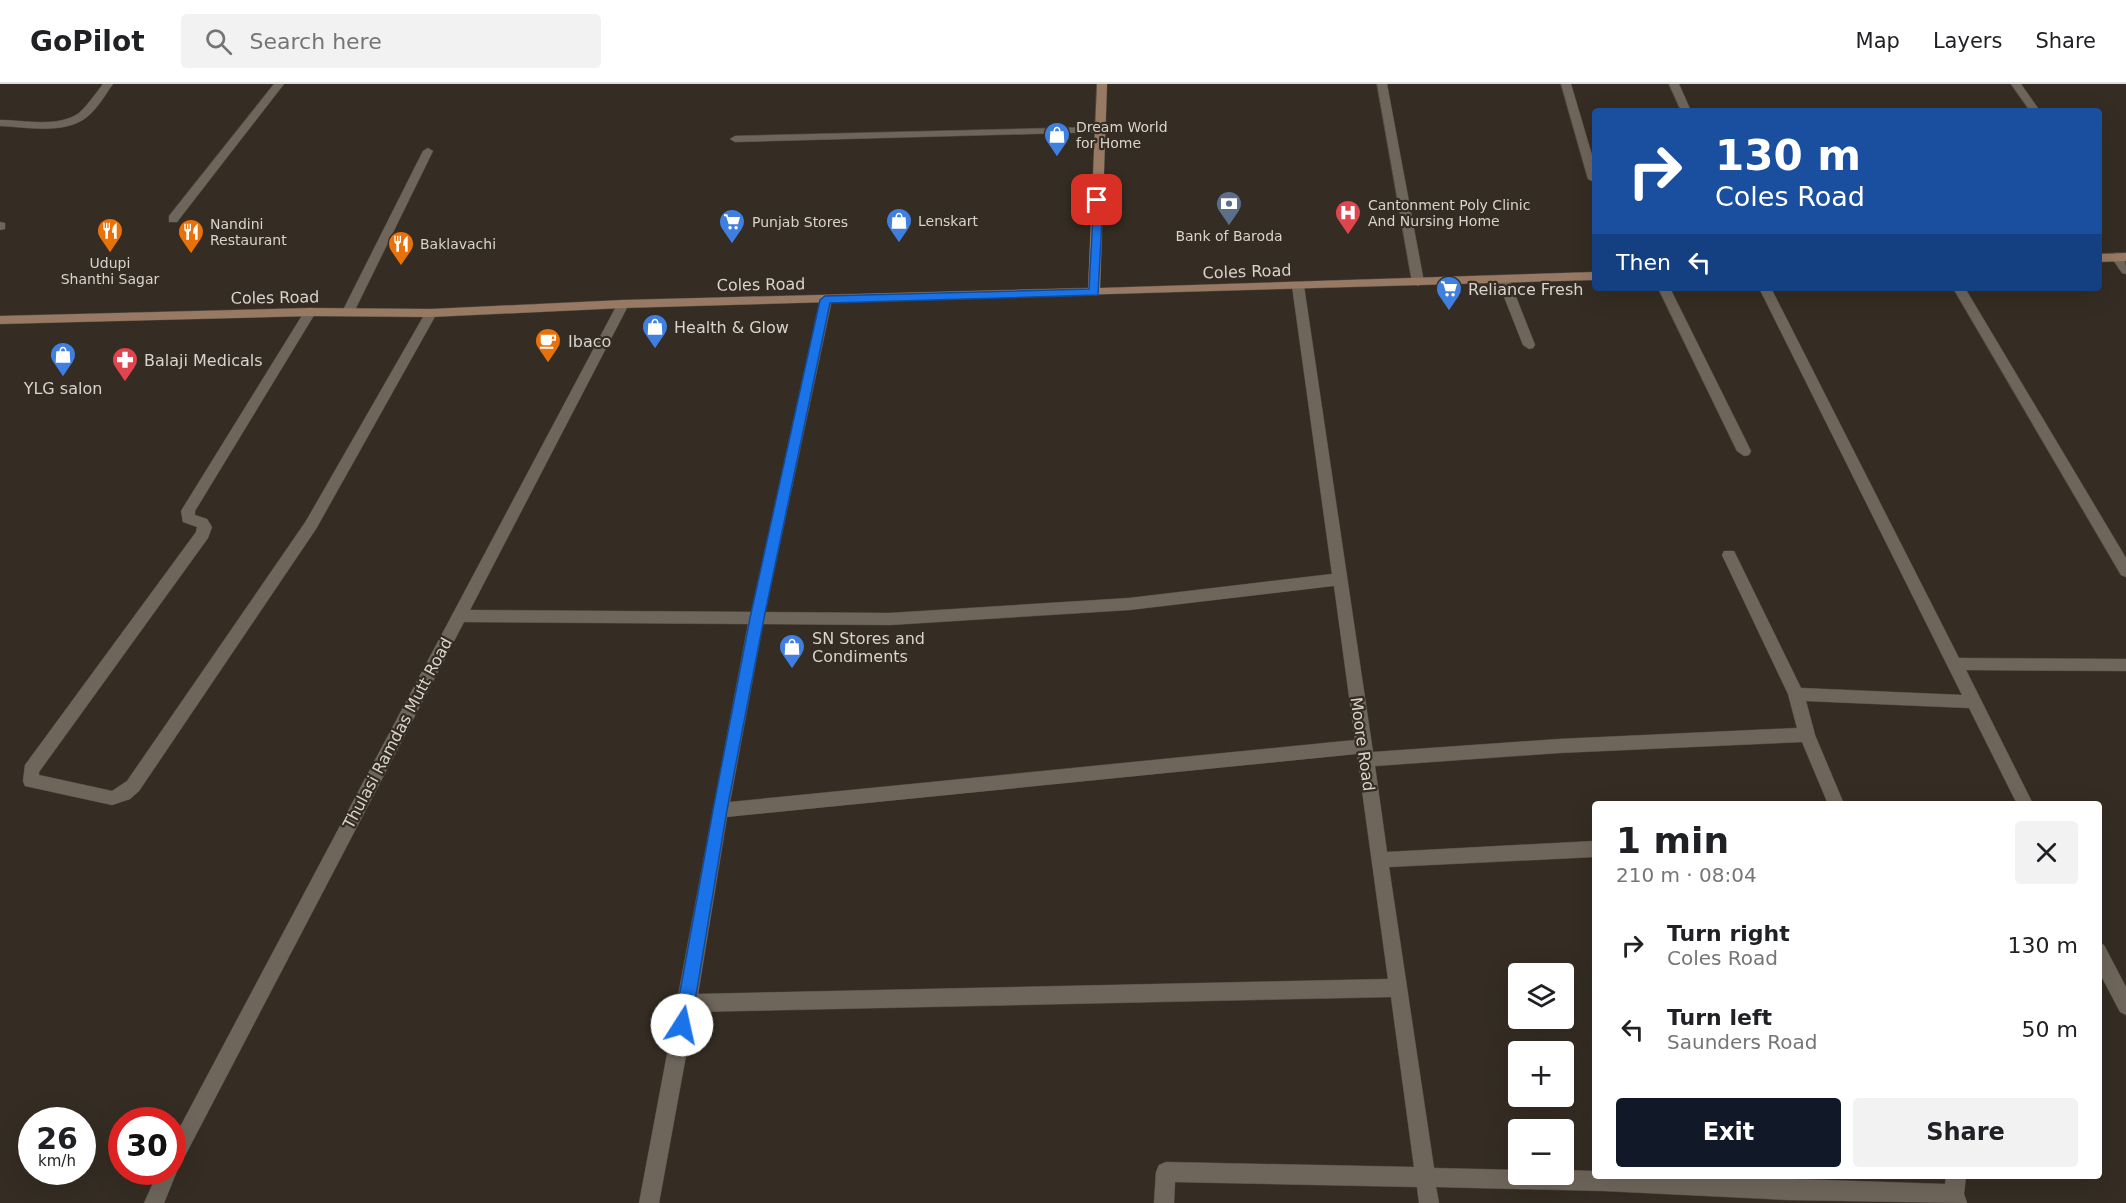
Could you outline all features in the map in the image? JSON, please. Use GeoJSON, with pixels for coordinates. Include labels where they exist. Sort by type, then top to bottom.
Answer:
{"type":"FeatureCollection","features":[{"type":"Feature","properties":{"kind":"street"},"geometry":{"type":"LineString","coordinates":[[0,123],[51,124],[74,120],[83,116],[108,84]]}},
{"type":"Feature","properties":{"kind":"street"},"geometry":{"type":"LineString","coordinates":[[173,219],[279,84]]}},
{"type":"Feature","properties":{"kind":"street"},"geometry":{"type":"LineString","coordinates":[[1094,292],[1102,84]]}},
{"type":"Feature","properties":{"kind":"street"},"geometry":{"type":"LineString","coordinates":[[1382,84],[1418,282]]}},
{"type":"Feature","properties":{"kind":"street"},"geometry":{"type":"LineString","coordinates":[[1566,84],[1592,172]]}},
{"type":"Feature","properties":{"kind":"street"},"geometry":{"type":"LineString","coordinates":[[1674,84],[1685,108]]}},
{"type":"Feature","properties":{"kind":"street"},"geometry":{"type":"LineString","coordinates":[[2016,84],[2033,108]]}},
{"type":"Feature","properties":{"kind":"street"},"geometry":{"type":"LineString","coordinates":[[735,139],[1100,130]]}},
{"type":"Feature","properties":{"kind":"street"},"geometry":{"type":"LineString","coordinates":[[348,312],[428,151]]}},
{"type":"Feature","properties":{"kind":"street"},"geometry":{"type":"LineString","coordinates":[[2102,258],[2121,257],[2126,270]]}},
{"type":"Feature","properties":{"kind":"street","name":"Coles Road"},"geometry":{"type":"LineString","coordinates":[[0,320],[310,312],[431,313],[623,304],[825,300],[1592,276]]}},
{"type":"Feature","properties":{"kind":"street"},"geometry":{"type":"LineString","coordinates":[[1503,279],[1529,345]]}},
{"type":"Feature","properties":{"kind":"street","name":"Moore Road"},"geometry":{"type":"LineString","coordinates":[[1298,286],[1429,1203]]}},
{"type":"Feature","properties":{"kind":"street"},"geometry":{"type":"LineString","coordinates":[[1665,291],[1744,451]]}},
{"type":"Feature","properties":{"kind":"street"},"geometry":{"type":"LineString","coordinates":[[1767,291],[2024,801]]}},
{"type":"Feature","properties":{"kind":"street"},"geometry":{"type":"LineString","coordinates":[[1961,291],[2126,571]]}},
{"type":"Feature","properties":{"kind":"street"},"geometry":{"type":"LineString","coordinates":[[649,1203],[757,618],[825,300]]}},
{"type":"Feature","properties":{"kind":"street","name":"Thulasi Ramdas Mutt Road"},"geometry":{"type":"LineString","coordinates":[[186,1136],[623,304]]}},
{"type":"Feature","properties":{"kind":"street"},"geometry":{"type":"LineString","coordinates":[[310,312],[188,511],[188,518],[202,523],[205,527],[203,534],[30,770],[30,781],[112,798],[124,794],[133,786],[311,525],[431,313]]}},
{"type":"Feature","properties":{"kind":"street"},"geometry":{"type":"LineString","coordinates":[[1729,555],[1796,694],[1807,735],[1835,801]]}},
{"type":"Feature","properties":{"kind":"street"},"geometry":{"type":"LineString","coordinates":[[458,616],[891,619],[1105,605],[1340,579]]}},
{"type":"Feature","properties":{"kind":"street"},"geometry":{"type":"LineString","coordinates":[[1955,664],[2126,665]]}},
{"type":"Feature","properties":{"kind":"street"},"geometry":{"type":"LineString","coordinates":[[1796,694],[1975,702]]}},
{"type":"Feature","properties":{"kind":"street"},"geometry":{"type":"LineString","coordinates":[[720,810],[1364,753],[1807,735]]}},
{"type":"Feature","properties":{"kind":"street"},"geometry":{"type":"LineString","coordinates":[[1379,860],[1592,849]]}},
{"type":"Feature","properties":{"kind":"street"},"geometry":{"type":"LineString","coordinates":[[2102,959],[2126,1006]]}},
{"type":"Feature","properties":{"kind":"street"},"geometry":{"type":"LineString","coordinates":[[687,1003],[1398,988]]}},
{"type":"Feature","properties":{"kind":"street"},"geometry":{"type":"LineString","coordinates":[[1164,1203],[1166,1172],[1604,1181],[1790,1197],[1955,1191]]}},
{"type":"Feature","properties":{"kind":"street"},"geometry":{"type":"LineString","coordinates":[[154,1203],[162,1185]]}},
{"type":"Feature","properties":{"kind":"place","name":"Dream World for Home"},"geometry":{"type":"Point","coordinates":[1057,158]}},
{"type":"Feature","properties":{"kind":"place","name":"Bank of Baroda"},"geometry":{"type":"Point","coordinates":[1229,227]}},
{"type":"Feature","properties":{"kind":"place","name":"Cantonment Poly Clinic And Nursing Home"},"geometry":{"type":"Point","coordinates":[1348,236]}},
{"type":"Feature","properties":{"kind":"place","name":"Lenskart"},"geometry":{"type":"Point","coordinates":[899,244]}},
{"type":"Feature","properties":{"kind":"place","name":"Punjab Stores"},"geometry":{"type":"Point","coordinates":[732,245]}},
{"type":"Feature","properties":{"kind":"place","name":"Udupi Shanthi Sagar"},"geometry":{"type":"Point","coordinates":[110,254]}},
{"type":"Feature","properties":{"kind":"place","name":"Nandini Restaurant"},"geometry":{"type":"Point","coordinates":[191,255]}},
{"type":"Feature","properties":{"kind":"place","name":"Baklavachi"},"geometry":{"type":"Point","coordinates":[401,267]}},
{"type":"Feature","properties":{"kind":"place","name":"Reliance Fresh"},"geometry":{"type":"Point","coordinates":[1449,312]}},
{"type":"Feature","properties":{"kind":"place","name":"Health & Glow"},"geometry":{"type":"Point","coordinates":[655,350]}},
{"type":"Feature","properties":{"kind":"place","name":"Ibaco"},"geometry":{"type":"Point","coordinates":[548,364]}},
{"type":"Feature","properties":{"kind":"place","name":"YLG salon"},"geometry":{"type":"Point","coordinates":[63,378]}},
{"type":"Feature","properties":{"kind":"place","name":"Balaji Medicals"},"geometry":{"type":"Point","coordinates":[125,383]}},
{"type":"Feature","properties":{"kind":"place","name":"SN Stores and Condiments"},"geometry":{"type":"Point","coordinates":[792,670]}},
{"type":"Feature","properties":{"kind":"route"},"geometry":{"type":"LineString","coordinates":[[682,1025],[757,618],[825,300],[1094,292],[1097,200]]}}]}
